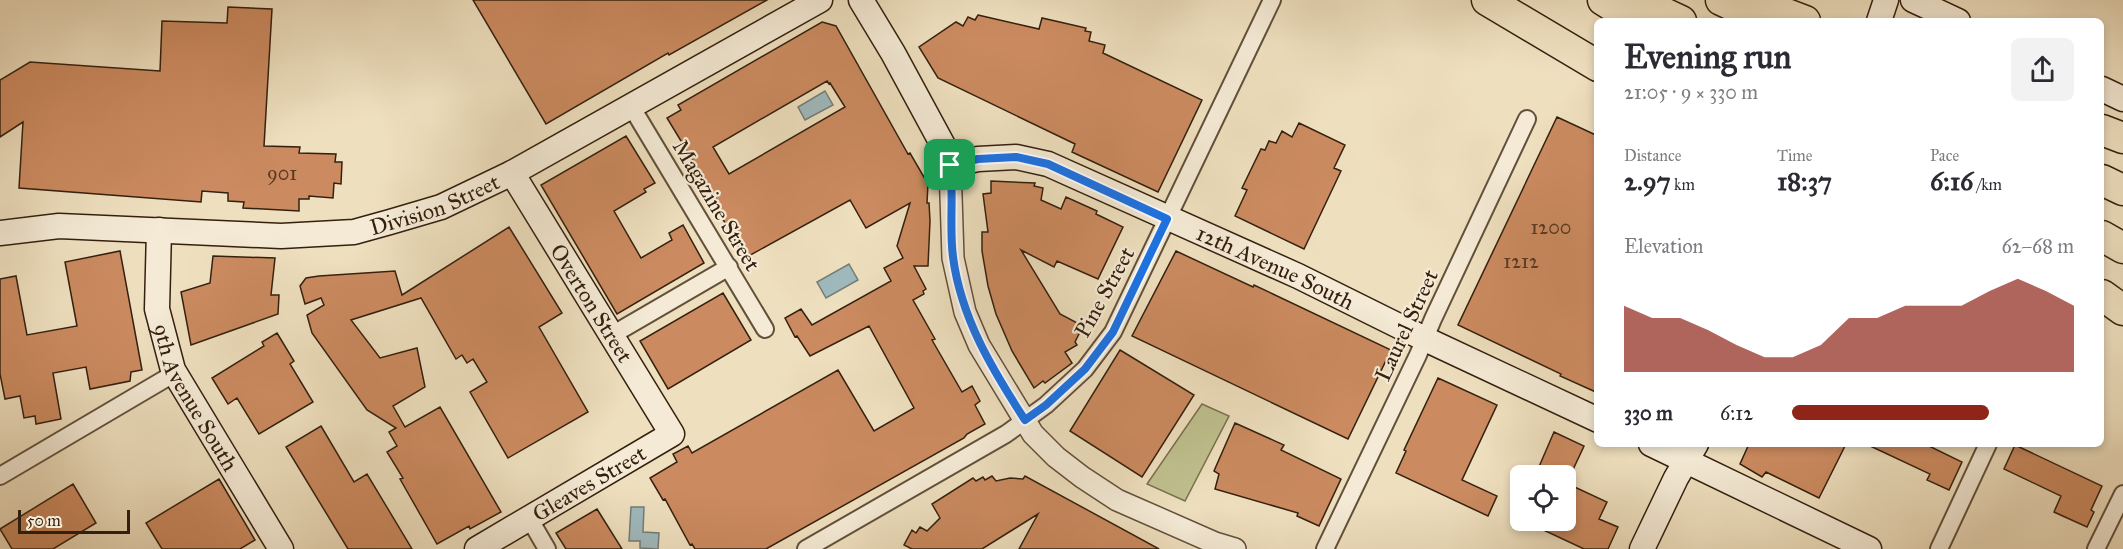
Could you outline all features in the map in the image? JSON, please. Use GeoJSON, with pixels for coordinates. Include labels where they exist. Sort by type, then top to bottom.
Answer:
{"type":"FeatureCollection","features":[{"type":"Feature","properties":{"kind":"highway"},"geometry":{"type":"LineString","coordinates":[[1487,0],[1594,64]]}},
{"type":"Feature","properties":{"kind":"highway"},"geometry":{"type":"LineString","coordinates":[[1603,0],[1632,18]]}},
{"type":"Feature","properties":{"kind":"highway"},"geometry":{"type":"LineString","coordinates":[[1636,0],[1675,18]]}},
{"type":"Feature","properties":{"kind":"highway"},"geometry":{"type":"LineString","coordinates":[[1721,0],[1760,18]]}},
{"type":"Feature","properties":{"kind":"highway"},"geometry":{"type":"LineString","coordinates":[[1750,0],[1797,18]]}},
{"type":"Feature","properties":{"kind":"highway"},"geometry":{"type":"LineString","coordinates":[[2104,131],[2123,138]]}},
{"type":"Feature","properties":{"kind":"highway"},"geometry":{"type":"LineString","coordinates":[[2104,173],[2123,180]]}},
{"type":"Feature","properties":{"kind":"highway"},"geometry":{"type":"LineString","coordinates":[[2104,181],[2123,190]]}},
{"type":"Feature","properties":{"kind":"highway"},"geometry":{"type":"LineString","coordinates":[[2104,219],[2123,228]]}},
{"type":"Feature","properties":{"kind":"highway"},"geometry":{"type":"LineString","coordinates":[[2104,237],[2123,248]]}},
{"type":"Feature","properties":{"kind":"highway"},"geometry":{"type":"LineString","coordinates":[[2104,297],[2123,312]]}},
{"type":"Feature","properties":{"kind":"main road","name":"Division Street"},"geometry":{"type":"LineString","coordinates":[[0,233],[59,226],[281,236],[354,232],[441,207],[512,173],[820,0]]}},
{"type":"Feature","properties":{"kind":"main road"},"geometry":{"type":"LineString","coordinates":[[861,0],[893,53],[945,149],[950,165]]}},
{"type":"Feature","properties":{"kind":"main road"},"geometry":{"type":"LineString","coordinates":[[1913,0],[1952,18]]}},
{"type":"Feature","properties":{"kind":"main road"},"geometry":{"type":"LineString","coordinates":[[2104,90],[2123,99]]}},
{"type":"Feature","properties":{"kind":"main road","name":"12th Avenue South"},"geometry":{"type":"LineString","coordinates":[[950,165],[978,159],[1016,157],[1048,164],[1298,276],[1425,339],[1594,418]]}},
{"type":"Feature","properties":{"kind":"main road","name":"Overton Street"},"geometry":{"type":"LineString","coordinates":[[512,173],[672,434]]}},
{"type":"Feature","properties":{"kind":"main road","name":"9th Avenue South"},"geometry":{"type":"LineString","coordinates":[[159,230],[157,309],[175,373],[281,549]]}},
{"type":"Feature","properties":{"kind":"main road"},"geometry":{"type":"LineString","coordinates":[[2104,305],[2123,312]]}},
{"type":"Feature","properties":{"kind":"main road","name":"Gleaves Street"},"geometry":{"type":"LineString","coordinates":[[477,549],[672,434]]}},
{"type":"Feature","properties":{"kind":"main road"},"geometry":{"type":"LineString","coordinates":[[1666,447],[1691,452],[1710,474],[1869,549]]}},
{"type":"Feature","properties":{"kind":"main road"},"geometry":{"type":"LineString","coordinates":[[1642,549],[1691,452]]}},
{"type":"Feature","properties":{"kind":"street","name":"Pine Street"},"geometry":{"type":"LineString","coordinates":[[806,549],[1006,434],[1046,405],[1085,369],[1113,332],[1272,0]]}},
{"type":"Feature","properties":{"kind":"street","name":"Magazine Street"},"geometry":{"type":"LineString","coordinates":[[631,105],[765,329]]}},
{"type":"Feature","properties":{"kind":"street","name":"Laurel Street"},"geometry":{"type":"LineString","coordinates":[[1325,549],[1527,119]]}},
{"type":"Feature","properties":{"kind":"street"},"geometry":{"type":"LineString","coordinates":[[950,165],[953,258],[965,312],[979,345],[1033,434],[1056,457],[1118,500],[1215,543],[1235,549]]}},
{"type":"Feature","properties":{"kind":"street"},"geometry":{"type":"LineString","coordinates":[[612,334],[729,267]]}},
{"type":"Feature","properties":{"kind":"street"},"geometry":{"type":"LineString","coordinates":[[0,476],[175,373]]}},
{"type":"Feature","properties":{"kind":"street"},"geometry":{"type":"LineString","coordinates":[[1939,549],[1987,447]]}},
{"type":"Feature","properties":{"kind":"street"},"geometry":{"type":"LineString","coordinates":[[2096,549],[2123,494]]}},
{"type":"Feature","properties":{"kind":"street"},"geometry":{"type":"LineString","coordinates":[[529,518],[547,549]]}},
{"type":"Feature","properties":{"kind":"green space"},"geometry":{"type":"Polygon","coordinates":[[[1202,404],[1229,416],[1185,501],[1147,484],[1202,404]]]}},
{"type":"Feature","properties":{"kind":"water"},"geometry":{"type":"Polygon","coordinates":[[[825,91],[833,105],[805,120],[798,107],[825,91]]]}},
{"type":"Feature","properties":{"kind":"water"},"geometry":{"type":"Polygon","coordinates":[[[849,264],[858,280],[826,298],[817,282],[849,264]]]}},
{"type":"Feature","properties":{"kind":"water"},"geometry":{"type":"Polygon","coordinates":[[[631,507],[644,507],[643,532],[659,533],[658,549],[640,548],[640,541],[629,541],[631,507]]]}},
{"type":"Feature","properties":{"kind":"building"},"geometry":{"type":"Polygon","coordinates":[[[473,0],[767,0],[669,55],[668,53],[546,124],[473,0]]]}},
{"type":"Feature","properties":{"kind":"building"},"geometry":{"type":"Polygon","coordinates":[[[228,7],[272,9],[264,146],[300,147],[299,153],[336,154],[335,162],[342,162],[341,184],[334,183],[333,198],[309,196],[309,199],[299,199],[299,211],[243,208],[244,202],[228,201],[228,193],[202,191],[201,202],[19,188],[23,122],[0,137],[0,80],[30,62],[160,71],[162,21],[227,23],[228,7]]]}},
{"type":"Feature","properties":{"kind":"building"},"geometry":{"type":"Polygon","coordinates":[[[978,15],[1039,29],[1042,18],[1086,28],[1085,31],[1091,32],[1089,41],[1105,45],[1103,53],[1202,100],[1158,192],[1072,152],[1075,144],[938,78],[919,47],[956,22],[963,26],[968,17],[975,20],[978,15]]]}},
{"type":"Feature","properties":{"kind":"building"},"geometry":{"type":"Polygon","coordinates":[[[822,22],[836,26],[908,154],[910,153],[928,184],[927,203],[929,203],[930,221],[928,266],[914,266],[926,289],[923,291],[924,294],[913,300],[935,339],[932,340],[962,392],[972,386],[980,401],[975,405],[985,424],[766,549],[695,549],[692,544],[690,545],[665,499],[663,500],[650,478],[677,462],[673,454],[688,446],[692,453],[838,370],[874,431],[914,408],[869,326],[810,356],[797,336],[795,337],[785,318],[801,309],[812,325],[891,281],[884,268],[903,258],[897,246],[910,203],[866,228],[850,200],[745,258],[716,207],[720,205],[667,118],[681,110],[678,105],[822,22]],[[827,81],[713,147],[729,174],[845,107],[827,81]]]}},
{"type":"Feature","properties":{"kind":"building"},"geometry":{"type":"Polygon","coordinates":[[[1557,117],[1594,134],[1594,391],[1458,325],[1557,117]]]}},
{"type":"Feature","properties":{"kind":"building"},"geometry":{"type":"Polygon","coordinates":[[[1299,123],[1345,145],[1334,168],[1341,171],[1304,249],[1235,216],[1247,190],[1242,188],[1261,149],[1265,150],[1269,141],[1276,143],[1282,131],[1292,137],[1299,123]]]}},
{"type":"Feature","properties":{"kind":"building"},"geometry":{"type":"Polygon","coordinates":[[[626,136],[655,183],[644,189],[646,192],[614,211],[641,258],[672,240],[669,233],[683,225],[704,263],[617,314],[541,185],[626,136]]]}},
{"type":"Feature","properties":{"kind":"building"},"geometry":{"type":"Polygon","coordinates":[[[991,181],[1035,183],[1034,186],[1043,188],[1041,200],[1061,209],[1066,197],[1097,211],[1096,214],[1123,227],[1098,279],[1057,261],[1054,267],[1021,250],[1060,314],[1083,326],[1075,342],[1077,345],[1065,352],[1072,363],[1045,383],[1043,381],[1034,388],[1012,351],[996,314],[988,286],[982,251],[982,232],[988,232],[983,194],[991,193],[991,181]]]}},
{"type":"Feature","properties":{"kind":"building"},"geometry":{"type":"Polygon","coordinates":[[[509,227],[562,313],[539,327],[588,412],[508,458],[470,392],[487,382],[473,359],[467,363],[462,355],[456,359],[421,298],[351,320],[380,358],[417,348],[425,387],[393,406],[405,427],[440,407],[501,512],[437,544],[387,452],[397,446],[389,432],[396,428],[367,410],[312,333],[307,315],[324,305],[321,298],[305,304],[300,286],[306,278],[395,271],[402,295],[509,227]]]}},
{"type":"Feature","properties":{"kind":"building"},"geometry":{"type":"Polygon","coordinates":[[[120,251],[142,370],[131,372],[130,381],[90,389],[86,367],[53,373],[61,419],[36,424],[35,416],[24,418],[20,396],[5,399],[0,374],[0,279],[16,276],[27,335],[77,326],[65,262],[120,251]]]}},
{"type":"Feature","properties":{"kind":"building"},"geometry":{"type":"Polygon","coordinates":[[[1176,251],[1391,350],[1348,439],[1132,336],[1176,251]]]}},
{"type":"Feature","properties":{"kind":"building"},"geometry":{"type":"Polygon","coordinates":[[[213,256],[275,258],[271,295],[279,295],[278,314],[191,345],[181,292],[210,283],[213,256]]]}},
{"type":"Feature","properties":{"kind":"building"},"geometry":{"type":"Polygon","coordinates":[[[723,293],[751,340],[668,389],[640,341],[723,293]]]}},
{"type":"Feature","properties":{"kind":"building"},"geometry":{"type":"Polygon","coordinates":[[[277,333],[294,361],[290,364],[313,402],[259,434],[237,398],[228,404],[212,378],[264,346],[262,342],[277,333]]]}},
{"type":"Feature","properties":{"kind":"building"},"geometry":{"type":"Polygon","coordinates":[[[1120,350],[1194,395],[1142,477],[1070,431],[1120,350]]]}},
{"type":"Feature","properties":{"kind":"building"},"geometry":{"type":"Polygon","coordinates":[[[1438,378],[1497,405],[1462,480],[1497,496],[1488,516],[1396,473],[1406,451],[1404,450],[1438,378]]]}},
{"type":"Feature","properties":{"kind":"building"},"geometry":{"type":"Polygon","coordinates":[[[1235,423],[1284,445],[1281,450],[1341,479],[1319,526],[1297,516],[1298,513],[1215,489],[1219,474],[1214,471],[1235,423]]]}},
{"type":"Feature","properties":{"kind":"building"},"geometry":{"type":"Polygon","coordinates":[[[321,426],[354,482],[367,474],[412,549],[348,549],[286,447],[321,426]]]}},
{"type":"Feature","properties":{"kind":"building"},"geometry":{"type":"Polygon","coordinates":[[[1554,432],[1584,446],[1575,465],[1540,465],[1554,432]]]}},
{"type":"Feature","properties":{"kind":"building"},"geometry":{"type":"Polygon","coordinates":[[[1748,447],[1844,447],[1819,498],[1766,472],[1762,477],[1740,464],[1748,447]]]}},
{"type":"Feature","properties":{"kind":"building"},"geometry":{"type":"Polygon","coordinates":[[[1872,447],[1931,447],[1962,462],[1949,490],[1927,480],[1930,474],[1872,447]]]}},
{"type":"Feature","properties":{"kind":"building"},"geometry":{"type":"Polygon","coordinates":[[[2014,447],[2019,447],[2102,486],[2091,510],[2094,512],[2087,527],[2054,512],[2061,496],[2004,469],[2014,447]]]}},
{"type":"Feature","properties":{"kind":"building"},"geometry":{"type":"Polygon","coordinates":[[[992,476],[996,481],[1010,478],[1023,479],[1025,476],[1159,549],[1019,549],[1038,514],[982,549],[912,549],[904,545],[912,530],[916,533],[920,527],[927,531],[940,518],[932,504],[973,478],[976,481],[992,476]]]}},
{"type":"Feature","properties":{"kind":"building"},"geometry":{"type":"Polygon","coordinates":[[[219,479],[255,540],[240,549],[162,549],[146,523],[219,479]]]}},
{"type":"Feature","properties":{"kind":"building"},"geometry":{"type":"Polygon","coordinates":[[[73,484],[96,523],[53,549],[12,549],[0,529],[73,484]]]}},
{"type":"Feature","properties":{"kind":"building"},"geometry":{"type":"Polygon","coordinates":[[[1576,488],[1607,502],[1599,519],[1618,527],[1608,549],[1584,549],[1546,531],[1576,531],[1576,488]]]}},
{"type":"Feature","properties":{"kind":"building"},"geometry":{"type":"Polygon","coordinates":[[[597,509],[622,549],[566,549],[556,533],[597,509]]]}},
{"type":"Feature","properties":{"kind":"route"},"geometry":{"type":"LineString","coordinates":[[1016,157],[1048,164],[1167,219],[1113,332],[1085,369],[1046,405],[1025,420],[979,345],[965,312],[953,258],[950,165],[978,159],[1016,157]]}}]}
